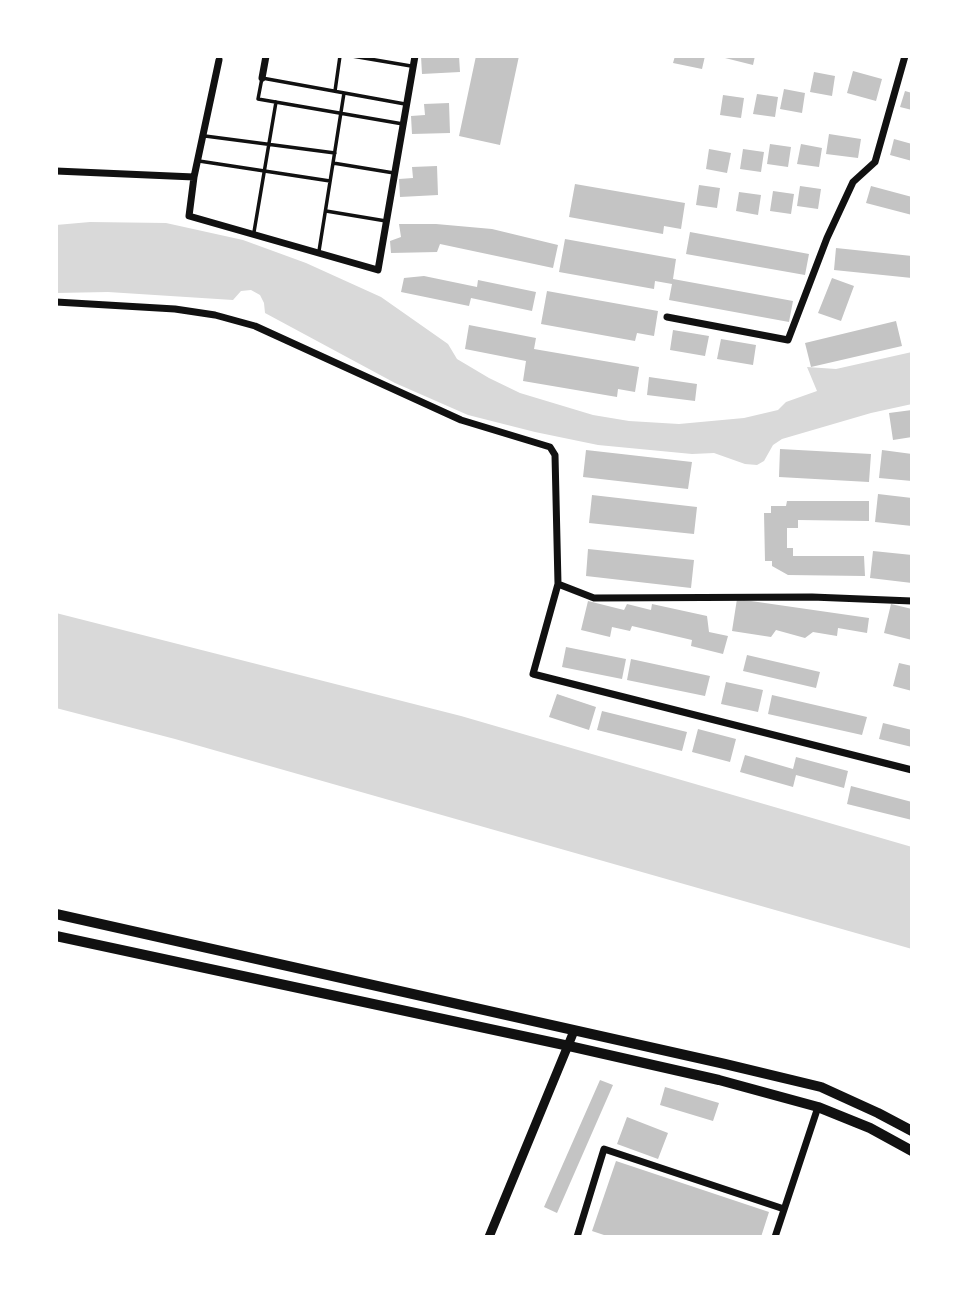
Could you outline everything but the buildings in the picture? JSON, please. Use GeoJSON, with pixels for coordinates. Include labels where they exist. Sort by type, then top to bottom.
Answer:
{"type":"FeatureCollection","features":[{"type":"Feature","properties":{"kind":"main road"},"geometry":{"type":"LineString","coordinates":[[56,914],[821,1087],[912,1131]]}},
{"type":"Feature","properties":{"kind":"main road"},"geometry":{"type":"LineString","coordinates":[[56,936],[719,1080],[818,1107],[870,1128],[912,1151]]}},
{"type":"Feature","properties":{"kind":"street"},"geometry":{"type":"LineString","coordinates":[[262,78],[266,56]]}},
{"type":"Feature","properties":{"kind":"street"},"geometry":{"type":"LineString","coordinates":[[219,60],[200,161],[194,177],[189,216],[378,270],[415,56]]}},
{"type":"Feature","properties":{"kind":"street"},"geometry":{"type":"LineString","coordinates":[[667,317],[788,340],[827,239],[853,182],[875,162],[905,56]]}},
{"type":"Feature","properties":{"kind":"street"},"geometry":{"type":"LineString","coordinates":[[56,171],[194,177]]}},
{"type":"Feature","properties":{"kind":"street"},"geometry":{"type":"LineString","coordinates":[[56,302],[175,309],[215,315],[255,326],[461,420],[550,447],[555,455],[558,584],[533,674],[912,770]]}},
{"type":"Feature","properties":{"kind":"street"},"geometry":{"type":"LineString","coordinates":[[558,584],[594,598],[812,597],[912,601]]}},
{"type":"Feature","properties":{"kind":"street"},"geometry":{"type":"LineString","coordinates":[[489,1237],[574,1031]]}},
{"type":"Feature","properties":{"kind":"street"},"geometry":{"type":"LineString","coordinates":[[775,1237],[818,1107]]}},
{"type":"Feature","properties":{"kind":"street"},"geometry":{"type":"LineString","coordinates":[[577,1237],[604,1149],[784,1209]]}},
{"type":"Feature","properties":{"kind":"lane"},"geometry":{"type":"LineString","coordinates":[[335,91],[340,56]]}},
{"type":"Feature","properties":{"kind":"lane"},"geometry":{"type":"LineString","coordinates":[[352,56],[413,67]]}},
{"type":"Feature","properties":{"kind":"lane"},"geometry":{"type":"LineString","coordinates":[[403,124],[258,99],[262,78],[407,104]]}},
{"type":"Feature","properties":{"kind":"lane"},"geometry":{"type":"LineString","coordinates":[[319,253],[344,93]]}},
{"type":"Feature","properties":{"kind":"lane"},"geometry":{"type":"LineString","coordinates":[[253,234],[276,102]]}},
{"type":"Feature","properties":{"kind":"lane"},"geometry":{"type":"LineString","coordinates":[[204,135],[334,153]]}},
{"type":"Feature","properties":{"kind":"lane"},"geometry":{"type":"LineString","coordinates":[[200,161],[330,181]]}},
{"type":"Feature","properties":{"kind":"lane"},"geometry":{"type":"LineString","coordinates":[[333,163],[394,173]]}},
{"type":"Feature","properties":{"kind":"lane"},"geometry":{"type":"LineString","coordinates":[[325,211],[386,220]]}},
{"type":"Feature","properties":{"kind":"shaded area"},"geometry":{"type":"Polygon","coordinates":[[[90,222],[166,223],[243,240],[306,263],[381,297],[448,344],[457,359],[489,378],[520,393],[593,415],[629,421],[679,424],[744,418],[778,410],[786,402],[817,391],[807,367],[836,369],[912,352],[912,404],[782,439],[773,445],[764,461],[757,465],[745,464],[714,453],[692,454],[598,445],[535,432],[468,415],[395,383],[265,313],[260,295],[251,290],[241,291],[233,300],[108,292],[56,293],[56,225],[90,222]]]}},
{"type":"Feature","properties":{"kind":"shaded area"},"geometry":{"type":"Polygon","coordinates":[[[56,613],[461,716],[912,847],[912,949],[175,739],[56,708],[56,613]]]}}]}
